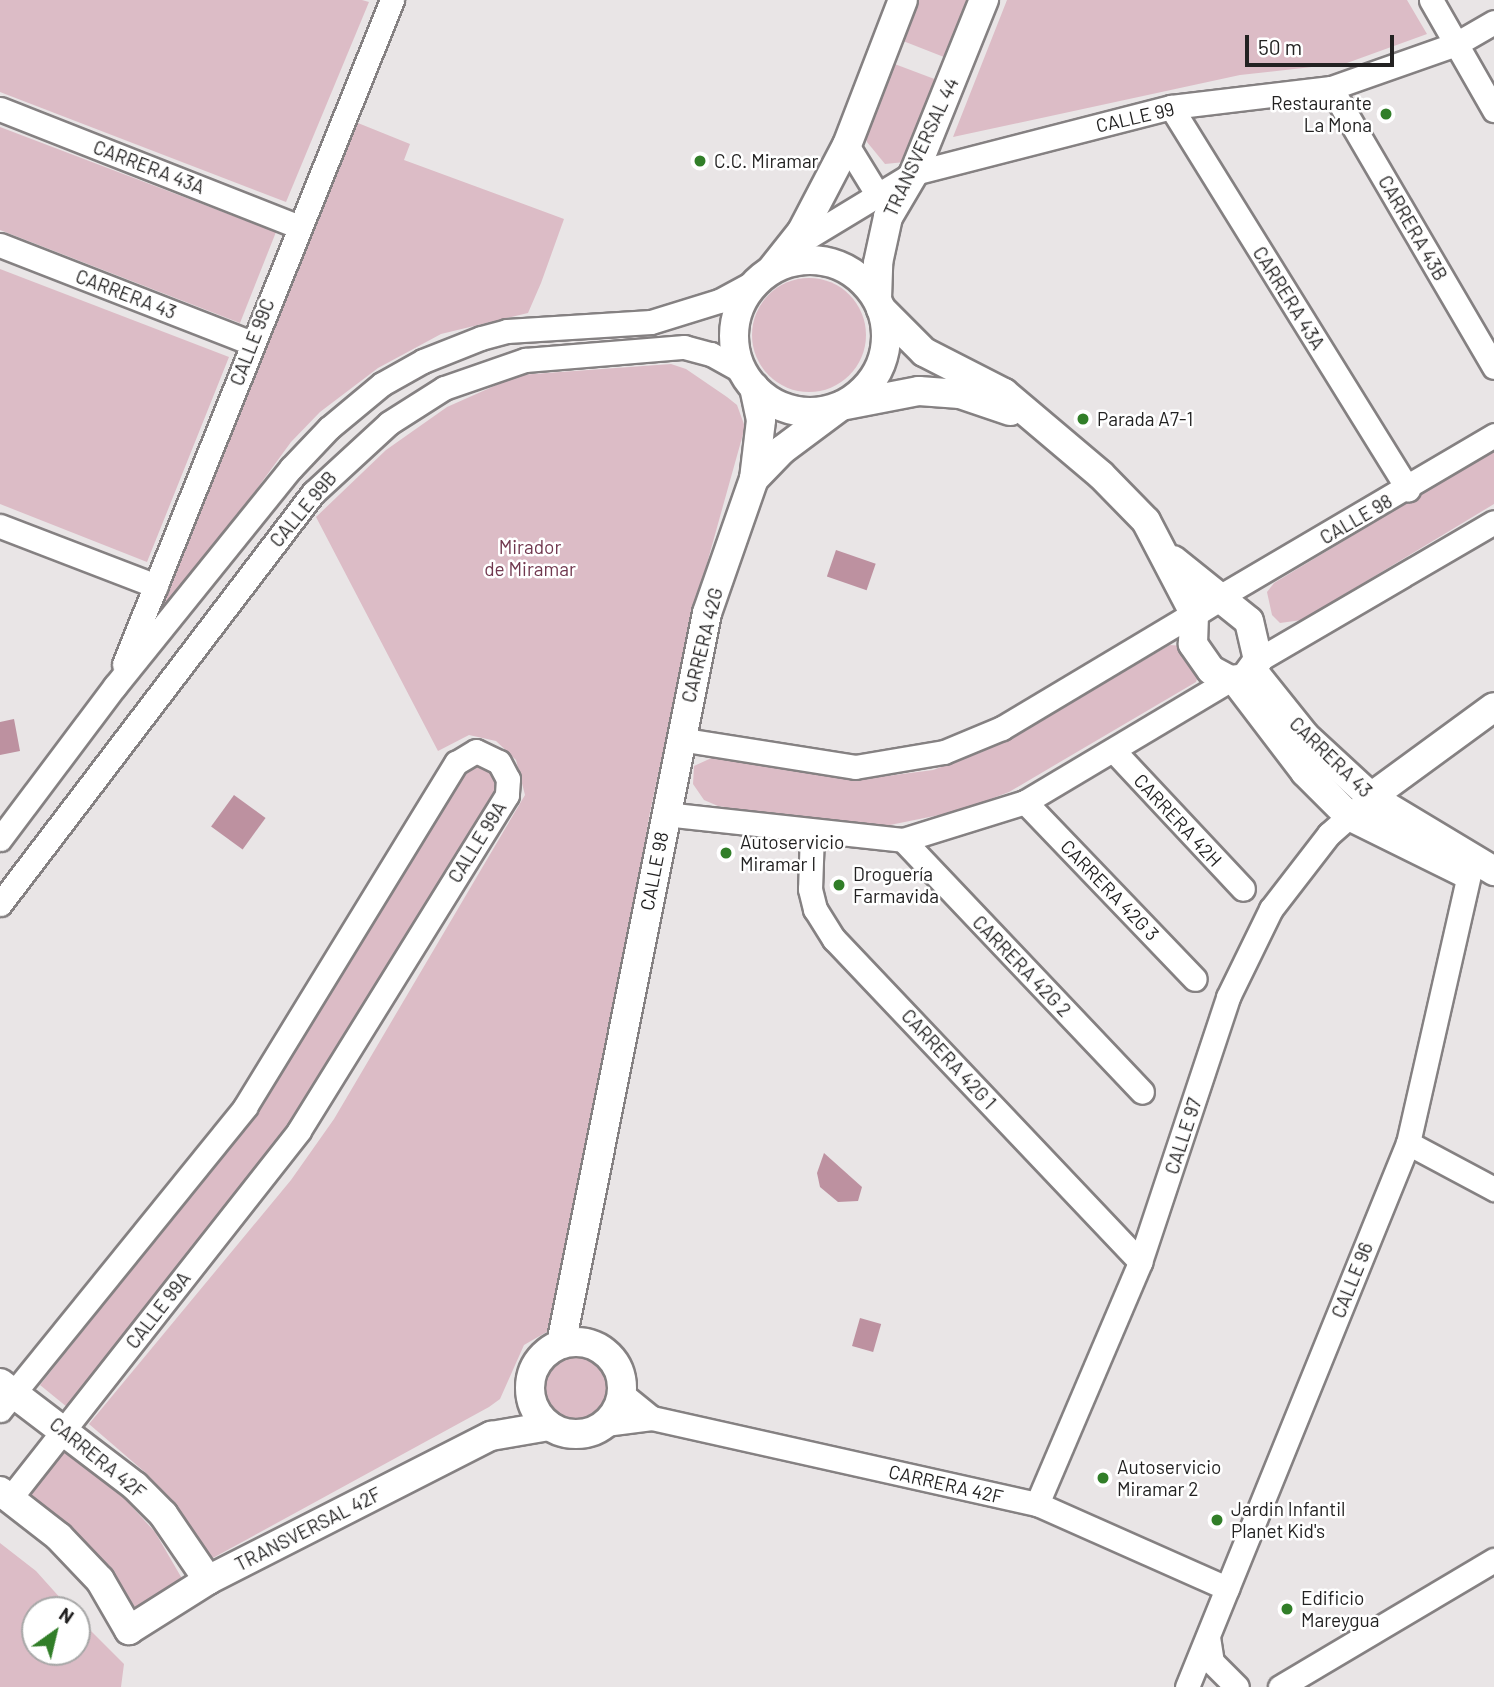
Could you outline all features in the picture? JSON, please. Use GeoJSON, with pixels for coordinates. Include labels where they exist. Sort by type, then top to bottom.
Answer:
{"type":"FeatureCollection","features":[{"type":"Feature","properties":{"kind":"street","name":"CALLE 99C"},"geometry":{"type":"LineString","coordinates":[[116,686],[297,226],[392,0]]}},
{"type":"Feature","properties":{"kind":"street"},"geometry":{"type":"LineString","coordinates":[[903,0],[847,145],[772,267],[736,316],[733,336],[749,379],[768,400],[792,410],[817,412],[890,394],[944,392],[977,398],[1032,420]]}},
{"type":"Feature","properties":{"kind":"street","name":"TRANSVERSAL 44"},"geometry":{"type":"LineString","coordinates":[[879,304],[884,227],[914,173],[984,0]]}},
{"type":"Feature","properties":{"kind":"street"},"geometry":{"type":"LineString","coordinates":[[1431,0],[1494,110]]}},
{"type":"Feature","properties":{"kind":"street","name":"CALLE 99"},"geometry":{"type":"LineString","coordinates":[[772,267],[877,194],[914,173],[1171,107],[1331,88],[1456,44],[1494,22]]}},
{"type":"Feature","properties":{"kind":"street","name":"CARRERA 43B"},"geometry":{"type":"LineString","coordinates":[[1331,88],[1494,367]]}},
{"type":"Feature","properties":{"kind":"street","name":"CARRERA 43A"},"geometry":{"type":"LineString","coordinates":[[1171,107],[1408,489]]}},
{"type":"Feature","properties":{"kind":"street","name":"CARRERA 43A"},"geometry":{"type":"LineString","coordinates":[[0,109],[297,226]]}},
{"type":"Feature","properties":{"kind":"street"},"geometry":{"type":"LineString","coordinates":[[847,145],[877,194]]}},
{"type":"Feature","properties":{"kind":"street","name":"CARRERA 43"},"geometry":{"type":"LineString","coordinates":[[0,245],[252,343]]}},
{"type":"Feature","properties":{"kind":"street"},"geometry":{"type":"LineString","coordinates":[[772,267],[811,259],[831,262],[849,270],[924,352],[984,381],[1125,498],[1146,521],[1163,551],[1205,606],[1249,621],[1244,673],[1211,670],[1198,654],[1191,634],[1205,606]]}},
{"type":"Feature","properties":{"kind":"street","name":"CALLE 99B"},"geometry":{"type":"LineString","coordinates":[[0,839],[116,686],[291,468],[329,428],[382,384],[423,361],[494,334],[651,322],[719,301],[772,267]]}},
{"type":"Feature","properties":{"kind":"street"},"geometry":{"type":"LineString","coordinates":[[841,406],[863,392],[878,372],[886,348],[879,304]]}},
{"type":"Feature","properties":{"kind":"street","name":"CALLE 99B"},"geometry":{"type":"LineString","coordinates":[[0,904],[313,493],[389,423],[444,388],[525,360],[684,347],[711,354],[749,379]]}},
{"type":"Feature","properties":{"kind":"street","name":"CARRERA 42G"},"geometry":{"type":"LineString","coordinates":[[665,814],[707,613],[754,479],[761,421],[749,379]]}},
{"type":"Feature","properties":{"kind":"street","name":"CARRERA 42G"},"geometry":{"type":"LineString","coordinates":[[754,479],[782,450],[841,406]]}},
{"type":"Feature","properties":{"kind":"street","name":"CALLE 98"},"geometry":{"type":"LineString","coordinates":[[679,739],[855,766],[944,752],[994,732],[1408,489],[1494,435]]}},
{"type":"Feature","properties":{"kind":"street","name":"CALLE 98"},"geometry":{"type":"LineString","coordinates":[[572,1343],[568,1317],[665,814],[813,833],[903,840],[1025,802],[1494,522]]}},
{"type":"Feature","properties":{"kind":"street"},"geometry":{"type":"LineString","coordinates":[[0,526],[156,586]]}},
{"type":"Feature","properties":{"kind":"street","name":"CARRERA 43"},"geometry":{"type":"LineString","coordinates":[[1244,673],[1304,736],[1371,797],[1478,868]]}},
{"type":"Feature","properties":{"kind":"street","name":"CARRERA 43"},"geometry":{"type":"LineString","coordinates":[[1244,673],[1305,772],[1349,816],[1478,868]]}},
{"type":"Feature","properties":{"kind":"street"},"geometry":{"type":"LineString","coordinates":[[1371,797],[1494,707]]}},
{"type":"Feature","properties":{"kind":"street","name":"CALLE 99A"},"geometry":{"type":"LineString","coordinates":[[4,1395],[245,1107],[456,762],[476,751],[499,762],[508,779],[507,794],[299,1131],[64,1429],[5,1495]]}},
{"type":"Feature","properties":{"kind":"street","name":"CARRERA 42H"},"geometry":{"type":"LineString","coordinates":[[1113,751],[1243,889]]}},
{"type":"Feature","properties":{"kind":"street","name":"CALLE 97"},"geometry":{"type":"LineString","coordinates":[[1037,1504],[1140,1262],[1228,997],[1271,909],[1329,834],[1371,797]]}},
{"type":"Feature","properties":{"kind":"street","name":"CARRERA 42G 3"},"geometry":{"type":"LineString","coordinates":[[1025,802],[1195,979]]}},
{"type":"Feature","properties":{"kind":"street","name":"CARRERA 42G 1"},"geometry":{"type":"LineString","coordinates":[[813,833],[810,889],[815,909],[834,939],[1140,1262]]}},
{"type":"Feature","properties":{"kind":"street","name":"CARRERA 42G 2"},"geometry":{"type":"LineString","coordinates":[[903,840],[1142,1092]]}},
{"type":"Feature","properties":{"kind":"street","name":"CALLE 96"},"geometry":{"type":"LineString","coordinates":[[1187,1687],[1408,1143],[1478,868]]}},
{"type":"Feature","properties":{"kind":"street"},"geometry":{"type":"LineString","coordinates":[[1408,1143],[1494,1189]]}},
{"type":"Feature","properties":{"kind":"street"},"geometry":{"type":"LineString","coordinates":[[572,1343],[611,1359],[620,1375],[622,1394],[615,1413],[605,1424],[577,1435],[548,1426],[535,1411],[529,1392],[536,1364],[572,1343]]}},
{"type":"Feature","properties":{"kind":"street","name":"TRANSVERSAL 42F"},"geometry":{"type":"LineString","coordinates":[[491,1436],[529,1392]]}},
{"type":"Feature","properties":{"kind":"street","name":"CARRERA 42F"},"geometry":{"type":"LineString","coordinates":[[622,1394],[652,1418]]}},
{"type":"Feature","properties":{"kind":"street","name":"CARRERA 42F"},"geometry":{"type":"LineString","coordinates":[[4,1395],[64,1429],[135,1486],[163,1514],[208,1580]]}},
{"type":"Feature","properties":{"kind":"street","name":"CARRERA 42F"},"geometry":{"type":"LineString","coordinates":[[605,1424],[652,1418],[1037,1504],[1227,1588]]}},
{"type":"Feature","properties":{"kind":"street","name":"TRANSVERSAL 42F"},"geometry":{"type":"LineString","coordinates":[[5,1495],[59,1537],[100,1580],[130,1630],[208,1580],[491,1436],[548,1426]]}},
{"type":"Feature","properties":{"kind":"street"},"geometry":{"type":"LineString","coordinates":[[1280,1687],[1494,1560]]}},
{"type":"Feature","properties":{"kind":"street"},"geometry":{"type":"LineString","coordinates":[[1208,1637],[1212,1662],[1237,1687]]}},
{"type":"Feature","properties":{"kind":"green space"},"geometry":{"type":"Polygon","coordinates":[[[0,0],[369,2],[286,202],[0,92],[0,0]]]}},
{"type":"Feature","properties":{"kind":"green space"},"geometry":{"type":"Polygon","coordinates":[[[913,0],[973,0],[949,59],[898,39],[913,0]]]}},
{"type":"Feature","properties":{"kind":"green space"},"geometry":{"type":"Polygon","coordinates":[[[1007,0],[1407,0],[1427,34],[1347,63],[1240,75],[953,137],[1007,0]]]}},
{"type":"Feature","properties":{"kind":"green space"},"geometry":{"type":"Polygon","coordinates":[[[892,63],[945,83],[905,162],[885,164],[867,142],[864,128],[892,63]]]}},
{"type":"Feature","properties":{"kind":"green space"},"geometry":{"type":"Polygon","coordinates":[[[353,121],[410,144],[404,160],[564,219],[541,283],[528,313],[441,334],[378,368],[320,412],[291,442],[146,641],[353,121]]]}},
{"type":"Feature","properties":{"kind":"green space"},"geometry":{"type":"Polygon","coordinates":[[[0,127],[276,232],[240,323],[0,230],[0,127]]]}},
{"type":"Feature","properties":{"kind":"green space"},"geometry":{"type":"Polygon","coordinates":[[[0,269],[229,357],[147,562],[0,504],[0,269]]]}},
{"type":"Feature","properties":{"kind":"green space"},"geometry":{"type":"Polygon","coordinates":[[[809,278],[831,282],[849,295],[862,313],[866,335],[862,357],[849,375],[831,388],[809,392],[787,388],[769,375],[756,357],[752,335],[756,313],[769,295],[787,282],[809,278]]]}},
{"type":"Feature","properties":{"kind":"green space","name":"Mirador de Miramar"},"geometry":{"type":"Polygon","coordinates":[[[671,364],[686,369],[737,405],[745,427],[692,617],[650,812],[570,1280],[550,1330],[524,1345],[500,1399],[211,1559],[147,1474],[89,1424],[291,1180],[334,1119],[525,795],[516,760],[496,741],[469,735],[438,751],[316,517],[386,450],[447,407],[519,375],[671,364]]]}},
{"type":"Feature","properties":{"kind":"green space"},"geometry":{"type":"Polygon","coordinates":[[[1494,450],[1494,504],[1302,620],[1280,623],[1272,615],[1267,592],[1274,583],[1494,450]]]}},
{"type":"Feature","properties":{"kind":"green space"},"geometry":{"type":"Polygon","coordinates":[[[1170,645],[1184,646],[1200,670],[1196,682],[1009,792],[959,811],[885,826],[845,826],[718,806],[704,800],[693,784],[694,766],[718,755],[872,778],[933,770],[982,752],[1170,645]]]}},
{"type":"Feature","properties":{"kind":"green space"},"geometry":{"type":"Polygon","coordinates":[[[477,761],[499,776],[497,793],[290,1128],[67,1407],[40,1385],[259,1109],[464,767],[477,761]]]}},
{"type":"Feature","properties":{"kind":"green space"},"geometry":{"type":"Polygon","coordinates":[[[575,1348],[591,1351],[604,1360],[613,1373],[616,1389],[613,1405],[604,1418],[591,1427],[575,1430],[559,1427],[546,1418],[537,1405],[534,1389],[537,1373],[546,1360],[559,1351],[575,1348]]]}},
{"type":"Feature","properties":{"kind":"green space"},"geometry":{"type":"Polygon","coordinates":[[[62,1450],[124,1498],[155,1532],[184,1582],[135,1607],[77,1534],[28,1496],[62,1450]]]}},
{"type":"Feature","properties":{"kind":"green space"},"geometry":{"type":"Polygon","coordinates":[[[0,1543],[36,1571],[58,1596],[21,1596],[21,1666],[91,1666],[91,1631],[124,1664],[121,1687],[0,1687],[0,1543]]]}},
{"type":"Feature","properties":{"kind":"shaded area"},"geometry":{"type":"Polygon","coordinates":[[[836,550],[876,564],[867,590],[827,576],[836,550]]]}},
{"type":"Feature","properties":{"kind":"shaded area"},"geometry":{"type":"Polygon","coordinates":[[[14,719],[20,751],[0,755],[0,722],[14,719]]]}},
{"type":"Feature","properties":{"kind":"shaded area"},"geometry":{"type":"Polygon","coordinates":[[[234,795],[266,818],[243,849],[211,827],[234,795]]]}},
{"type":"Feature","properties":{"kind":"shaded area"},"geometry":{"type":"Polygon","coordinates":[[[824,1153],[862,1187],[858,1201],[838,1202],[820,1187],[817,1173],[824,1153]]]}},
{"type":"Feature","properties":{"kind":"shaded area"},"geometry":{"type":"Polygon","coordinates":[[[860,1318],[881,1324],[873,1352],[852,1346],[860,1318]]]}},
{"type":"Feature","properties":{"kind":"place","name":"Restaurante La Mona"},"geometry":{"type":"Point","coordinates":[1386,114]}},
{"type":"Feature","properties":{"kind":"place","name":"C.C. Miramar"},"geometry":{"type":"Point","coordinates":[700,161]}},
{"type":"Feature","properties":{"kind":"place","name":"Parada A7-1"},"geometry":{"type":"Point","coordinates":[1083,419]}},
{"type":"Feature","properties":{"kind":"place","name":"Autoservicio Miramar I"},"geometry":{"type":"Point","coordinates":[726,853]}},
{"type":"Feature","properties":{"kind":"place","name":"Droguería Farmavida"},"geometry":{"type":"Point","coordinates":[839,885]}},
{"type":"Feature","properties":{"kind":"place","name":"Autoservicio Miramar 2"},"geometry":{"type":"Point","coordinates":[1103,1478]}},
{"type":"Feature","properties":{"kind":"place","name":"Jardin Infantil Planet Kid's"},"geometry":{"type":"Point","coordinates":[1217,1520]}},
{"type":"Feature","properties":{"kind":"place","name":"Edificio Mareygua"},"geometry":{"type":"Point","coordinates":[1287,1609]}}]}
